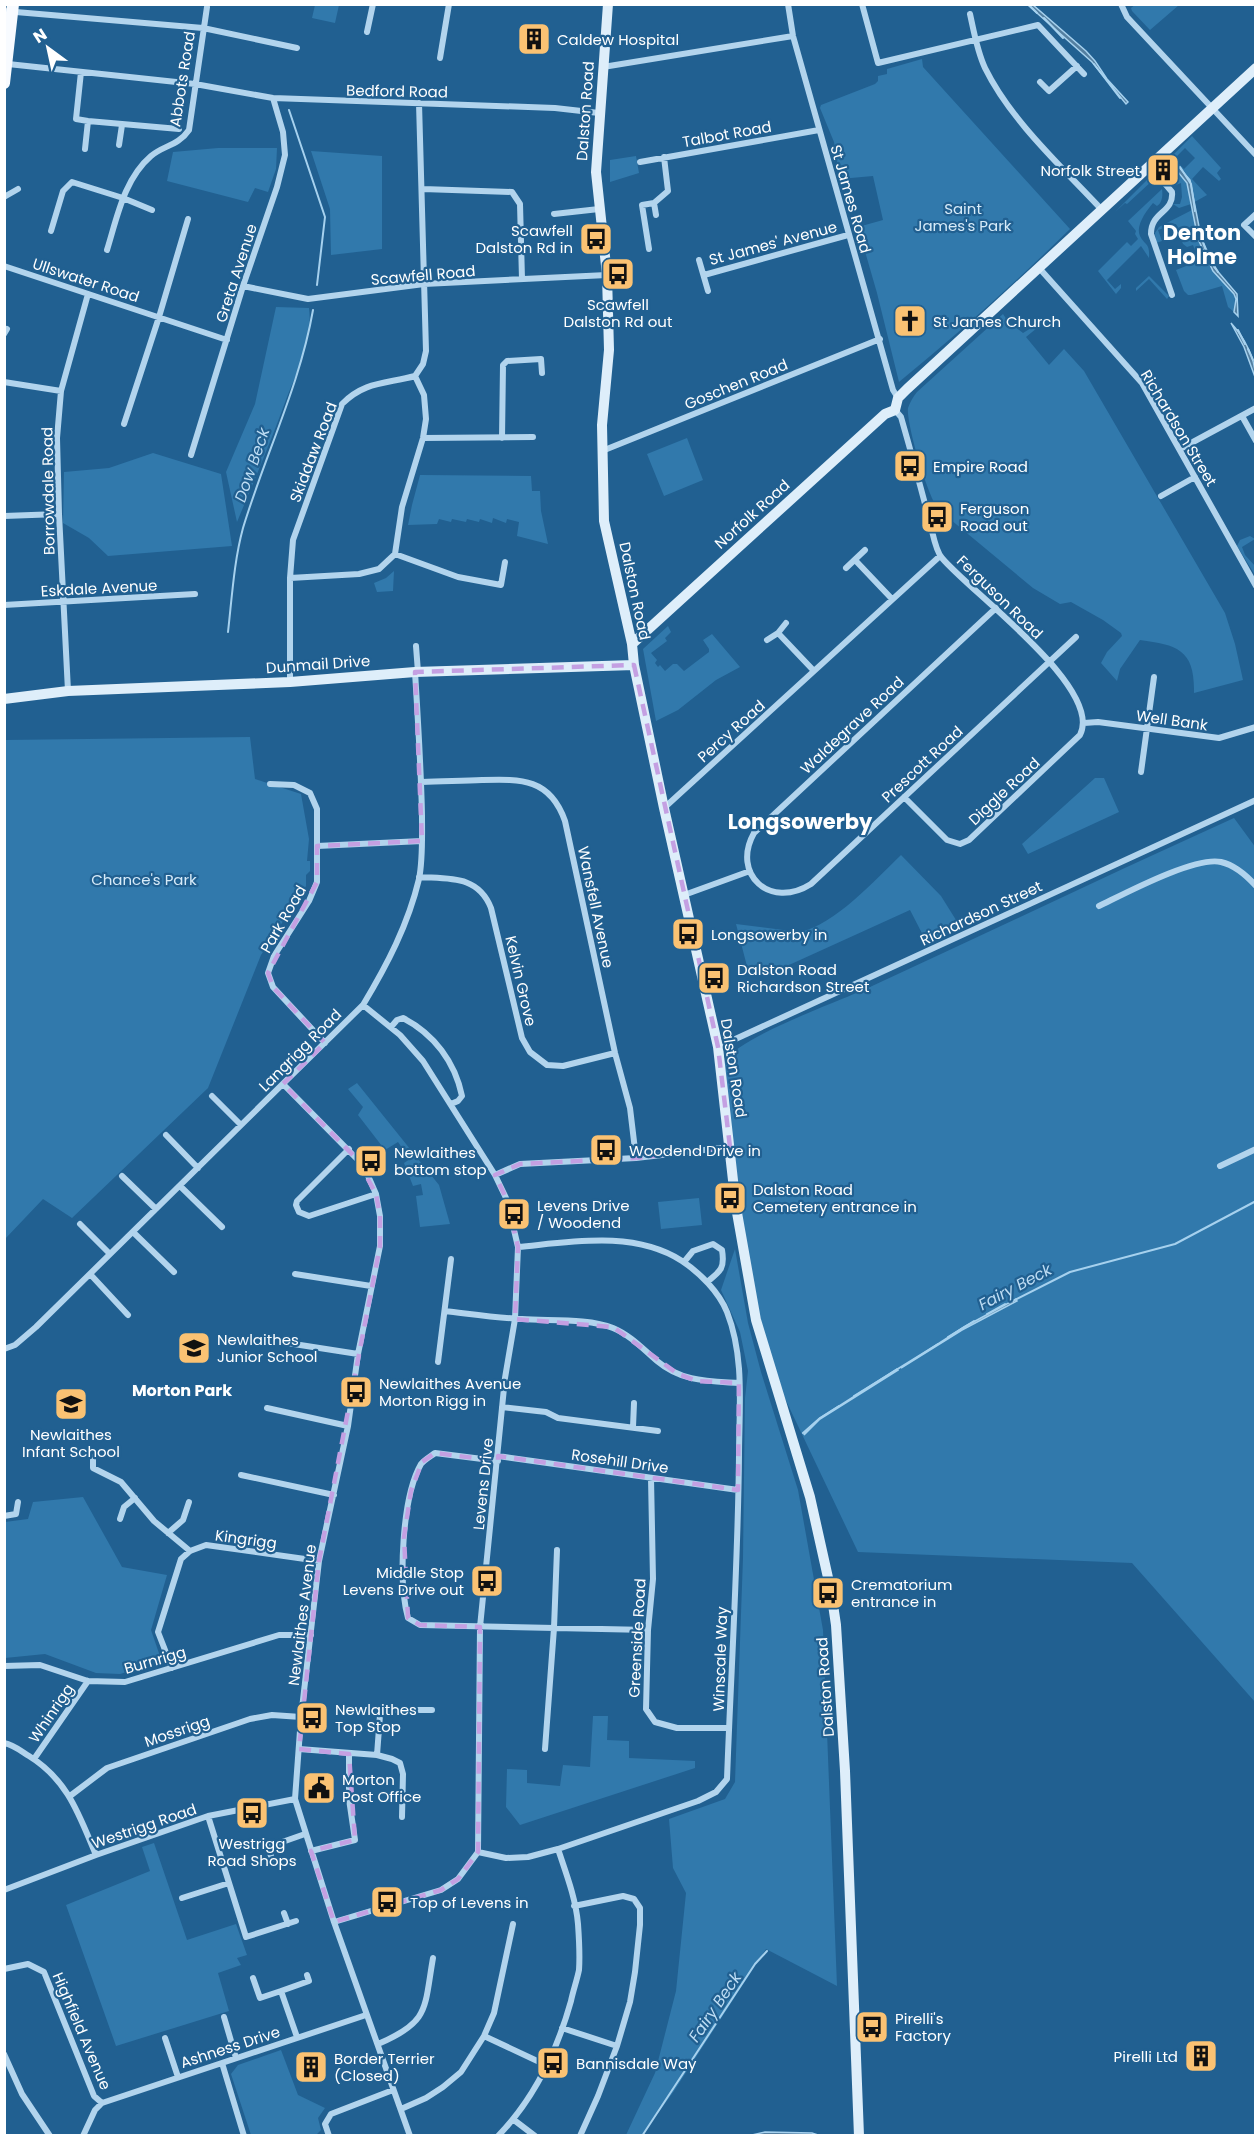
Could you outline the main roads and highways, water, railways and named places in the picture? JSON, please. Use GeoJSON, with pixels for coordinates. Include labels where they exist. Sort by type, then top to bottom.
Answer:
{"type":"FeatureCollection","features":[{"type":"Feature","properties":{"kind":"main road","name":"Dalston Road"},"geometry":{"type":"LineString","coordinates":[[608,4],[596,172],[607,275],[609,350],[602,425],[604,521],[717,1047],[738,1217],[756,1320],[810,1497],[831,1590],[836,1626],[845,1771],[859,2136]]}},
{"type":"Feature","properties":{"kind":"main road"},"geometry":{"type":"LineString","coordinates":[[4,83],[8,64],[10,9]]}},
{"type":"Feature","properties":{"kind":"main road","name":"Norfolk Road"},"geometry":{"type":"LineString","coordinates":[[632,644],[885,414],[895,410],[898,398],[1255,70]]}},
{"type":"Feature","properties":{"kind":"main road","name":"Dunmail Drive"},"geometry":{"type":"LineString","coordinates":[[4,699],[68,691],[290,682],[417,672],[634,665]]}},
{"type":"Feature","properties":{"kind":"waterway"},"geometry":{"type":"LineString","coordinates":[[1028,4],[1037,13]]}},
{"type":"Feature","properties":{"kind":"waterway"},"geometry":{"type":"LineString","coordinates":[[1044,18],[1063,38]]}},
{"type":"Feature","properties":{"kind":"waterway"},"geometry":{"type":"LineString","coordinates":[[1094,64],[1120,98]]}},
{"type":"Feature","properties":{"kind":"waterway","name":"Dow Beck"},"geometry":{"type":"LineString","coordinates":[[289,110],[325,217],[317,285]]}},
{"type":"Feature","properties":{"kind":"waterway"},"geometry":{"type":"LineString","coordinates":[[1180,167],[1191,184],[1195,211]]}},
{"type":"Feature","properties":{"kind":"waterway"},"geometry":{"type":"LineString","coordinates":[[1202,240],[1218,272]]}},
{"type":"Feature","properties":{"kind":"waterway","name":"Dow Beck"},"geometry":{"type":"LineString","coordinates":[[228,632],[235,566],[243,528],[300,365],[313,310]]}},
{"type":"Feature","properties":{"kind":"waterway"},"geometry":{"type":"LineString","coordinates":[[1238,330],[1245,344]]}},
{"type":"Feature","properties":{"kind":"waterway"},"geometry":{"type":"LineString","coordinates":[[1248,349],[1253,360]]}},
{"type":"Feature","properties":{"kind":"waterway","name":"Fairy Beck"},"geometry":{"type":"LineString","coordinates":[[1013,1301],[1070,1272],[1175,1244],[1256,1201]]}},
{"type":"Feature","properties":{"kind":"waterway","name":"Fairy Beck"},"geometry":{"type":"LineString","coordinates":[[987,1314],[1005,1304]]}},
{"type":"Feature","properties":{"kind":"waterway","name":"Fairy Beck"},"geometry":{"type":"LineString","coordinates":[[948,1337],[974,1321]]}},
{"type":"Feature","properties":{"kind":"waterway","name":"Fairy Beck"},"geometry":{"type":"LineString","coordinates":[[854,1396],[938,1344]]}},
{"type":"Feature","properties":{"kind":"waterway","name":"Fairy Beck"},"geometry":{"type":"LineString","coordinates":[[803,1433],[820,1418],[839,1406]]}},
{"type":"Feature","properties":{"kind":"waterway","name":"Fairy Beck"},"geometry":{"type":"LineString","coordinates":[[642,2136],[755,1964],[767,1951]]}},
{"type":"Feature","properties":{"kind":"place","name":"Caldew Hospital"},"geometry":{"type":"Point","coordinates":[534,39]}},
{"type":"Feature","properties":{"kind":"place","name":"Norfolk Street"},"geometry":{"type":"Point","coordinates":[1163,170]}},
{"type":"Feature","properties":{"kind":"place","name":"Scawfell Dalston Rd in"},"geometry":{"type":"Point","coordinates":[596,239]}},
{"type":"Feature","properties":{"kind":"place","name":"Scawfell Dalston Rd out"},"geometry":{"type":"Point","coordinates":[618,274]}},
{"type":"Feature","properties":{"kind":"place","name":"St James Church"},"geometry":{"type":"Point","coordinates":[910,321]}},
{"type":"Feature","properties":{"kind":"place","name":"Empire Road"},"geometry":{"type":"Point","coordinates":[910,466]}},
{"type":"Feature","properties":{"kind":"place","name":"Ferguson Road out"},"geometry":{"type":"Point","coordinates":[937,517]}},
{"type":"Feature","properties":{"kind":"place","name":"Longsowerby in"},"geometry":{"type":"Point","coordinates":[688,934]}},
{"type":"Feature","properties":{"kind":"place","name":"Dalston Road Richardson Street"},"geometry":{"type":"Point","coordinates":[714,978]}},
{"type":"Feature","properties":{"kind":"place","name":"Woodend Drive in"},"geometry":{"type":"Point","coordinates":[606,1150]}},
{"type":"Feature","properties":{"kind":"place","name":"Newlaithes bottom stop"},"geometry":{"type":"Point","coordinates":[371,1161]}},
{"type":"Feature","properties":{"kind":"place","name":"Dalston Road Cemetery entrance in"},"geometry":{"type":"Point","coordinates":[730,1198]}},
{"type":"Feature","properties":{"kind":"place","name":"Levens Drive / Woodend"},"geometry":{"type":"Point","coordinates":[514,1214]}},
{"type":"Feature","properties":{"kind":"place","name":"Newlaithes Junior School"},"geometry":{"type":"Point","coordinates":[194,1348]}},
{"type":"Feature","properties":{"kind":"place","name":"Newlaithes Avenue Morton Rigg in"},"geometry":{"type":"Point","coordinates":[356,1392]}},
{"type":"Feature","properties":{"kind":"place","name":"Newlaithes Infant School"},"geometry":{"type":"Point","coordinates":[71,1404]}},
{"type":"Feature","properties":{"kind":"place","name":"Middle Stop Levens Drive out"},"geometry":{"type":"Point","coordinates":[487,1581]}},
{"type":"Feature","properties":{"kind":"place","name":"Crematorium entrance in"},"geometry":{"type":"Point","coordinates":[828,1593]}},
{"type":"Feature","properties":{"kind":"place","name":"Newlaithes Top Stop"},"geometry":{"type":"Point","coordinates":[312,1718]}},
{"type":"Feature","properties":{"kind":"place","name":"Morton Post Office"},"geometry":{"type":"Point","coordinates":[319,1788]}},
{"type":"Feature","properties":{"kind":"place","name":"Westrigg Road Shops"},"geometry":{"type":"Point","coordinates":[252,1813]}},
{"type":"Feature","properties":{"kind":"place","name":"Top of Levens in"},"geometry":{"type":"Point","coordinates":[387,1902]}},
{"type":"Feature","properties":{"kind":"place","name":"Pirelli's Factory"},"geometry":{"type":"Point","coordinates":[872,2027]}},
{"type":"Feature","properties":{"kind":"place","name":"Pirelli Ltd"},"geometry":{"type":"Point","coordinates":[1201,2056]}},
{"type":"Feature","properties":{"kind":"place","name":"Bannisdale Way"},"geometry":{"type":"Point","coordinates":[553,2063]}},
{"type":"Feature","properties":{"kind":"place","name":"Border Terrier (Closed)"},"geometry":{"type":"Point","coordinates":[311,2067]}},
{"type":"Feature","properties":{"kind":"district","name":"Denton Holme"},"geometry":{"type":"Point","coordinates":[1202,244]}},
{"type":"Feature","properties":{"kind":"district","name":"Longsowerby"},"geometry":{"type":"Point","coordinates":[800,821]}},
{"type":"Feature","properties":{"kind":"district","name":"Morton Park"},"geometry":{"type":"Point","coordinates":[182,1390]}},
{"type":"Feature","properties":{"kind":"park label","name":"Saint James's Park"},"geometry":{"type":"Point","coordinates":[963,216]}},
{"type":"Feature","properties":{"kind":"park label","name":"Chance's Park"},"geometry":{"type":"Point","coordinates":[144,879]}}]}
